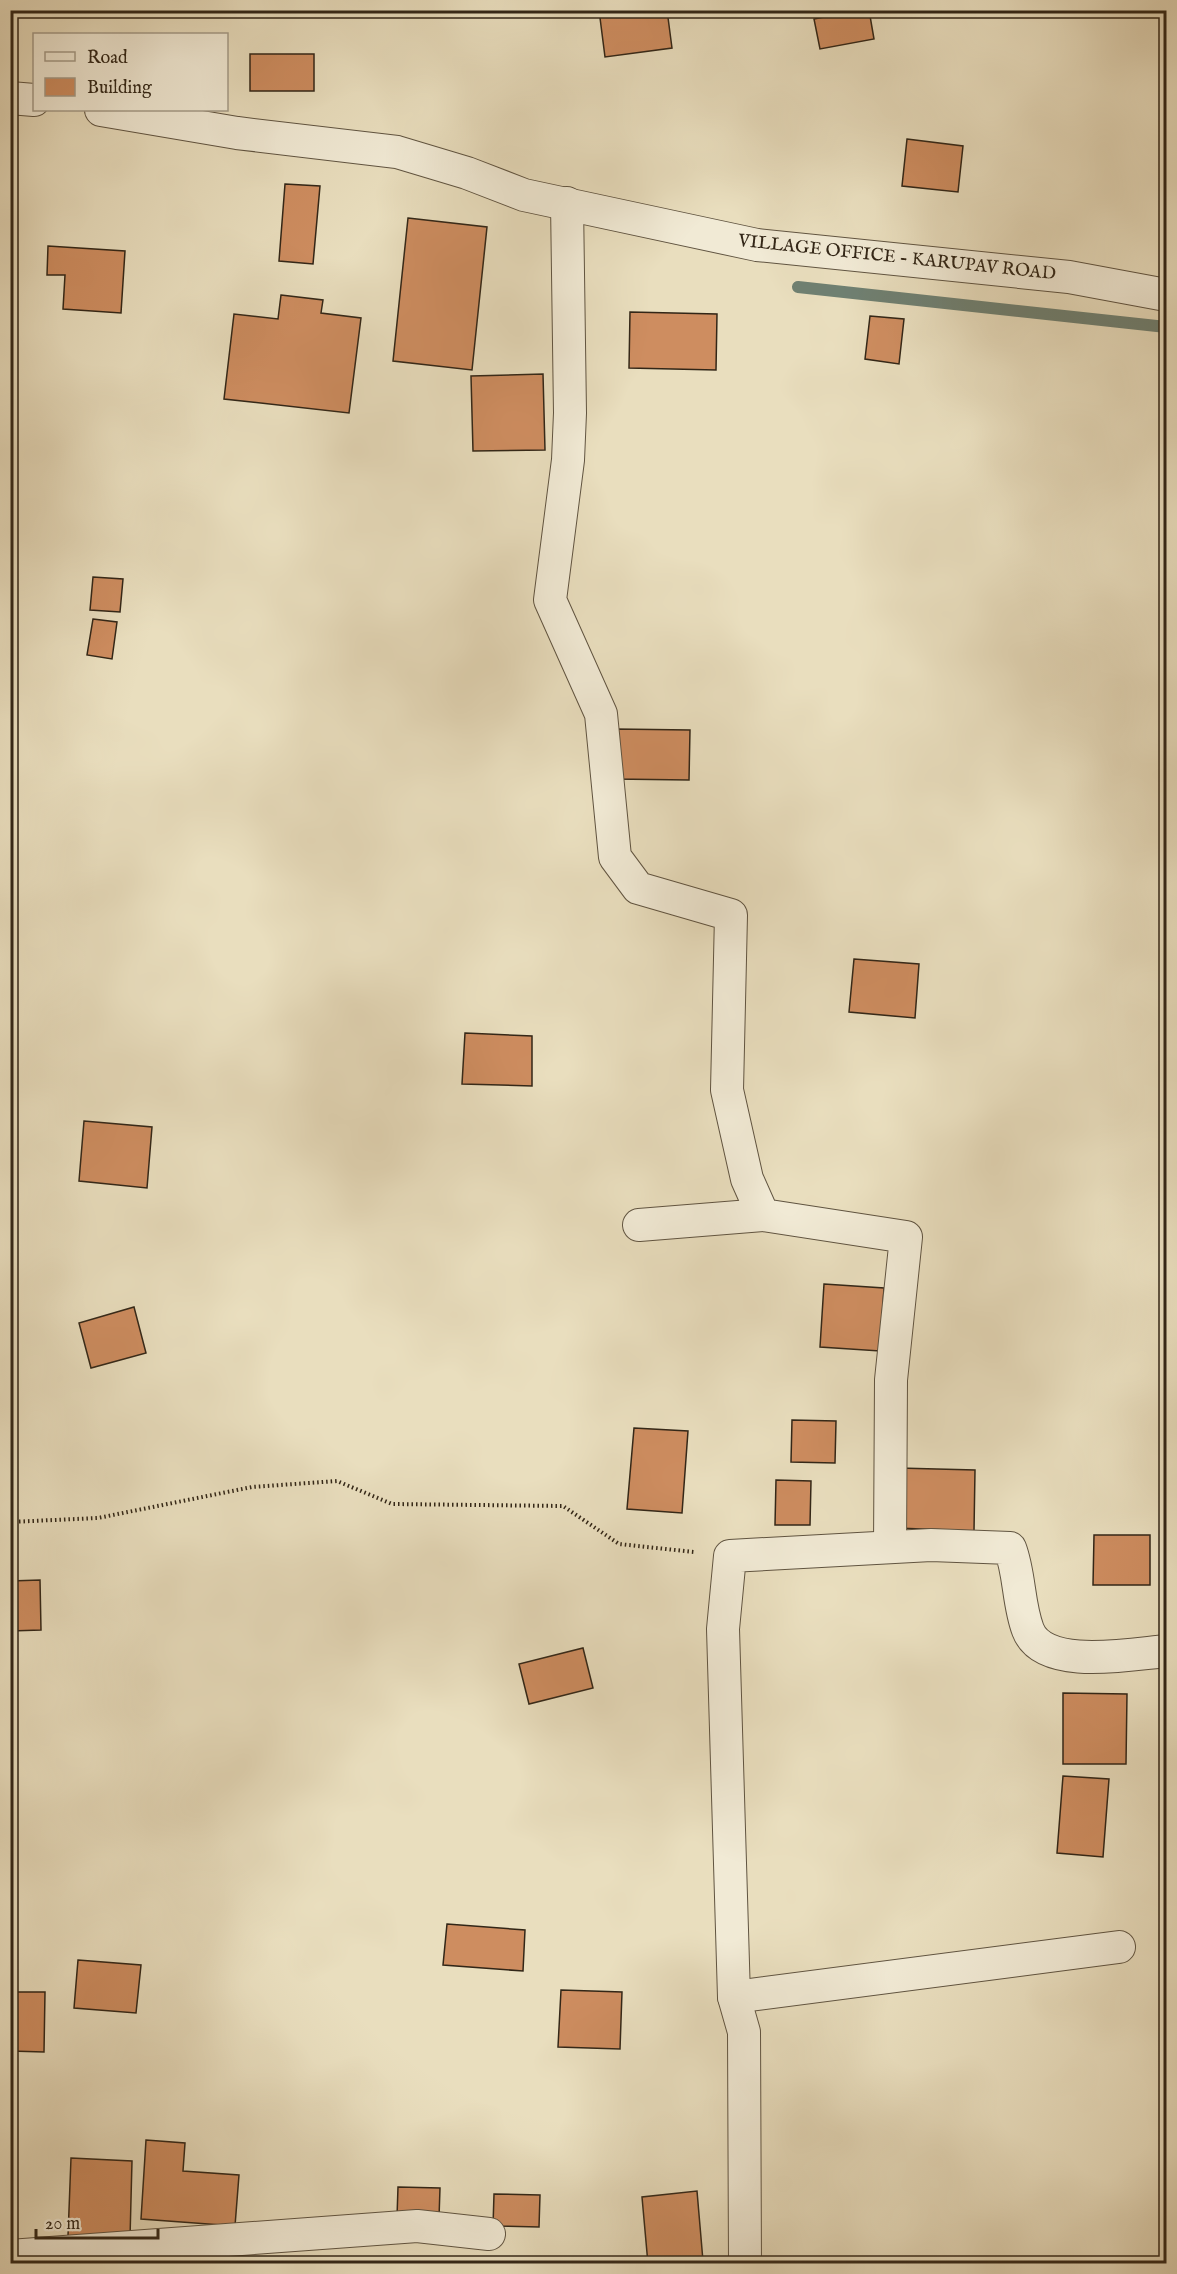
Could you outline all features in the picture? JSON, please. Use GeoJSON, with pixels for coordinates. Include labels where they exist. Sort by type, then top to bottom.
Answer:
{"type":"FeatureCollection","features":[{"type":"Feature","properties":{"kind":"street"},"geometry":{"type":"LineString","coordinates":[[10,98],[33,100]]}},
{"type":"Feature","properties":{"kind":"street","name":"VILLAGE OFFICE - KARUPAV ROAD"},"geometry":{"type":"LineString","coordinates":[[107,111],[237,133],[397,152],[467,173],[524,195],[757,245],[1069,278],[1167,295]]}},
{"type":"Feature","properties":{"kind":"street"},"geometry":{"type":"LineString","coordinates":[[567,203],[570,413],[566,472],[550,600],[601,714],[615,857],[638,888],[731,915],[727,1090],[747,1179],[763,1215]]}},
{"type":"Feature","properties":{"kind":"street"},"geometry":{"type":"LineString","coordinates":[[639,1226],[763,1215],[906,1238],[891,1380],[890,1547]]}},
{"type":"Feature","properties":{"kind":"street"},"geometry":{"type":"LineString","coordinates":[[745,2264],[744,2032],[734,1996],[723,1629],[730,1556],[931,1545],[1010,1548],[1027,1629],[1034,1642],[1044,1649],[1087,1658],[1167,1651]]}},
{"type":"Feature","properties":{"kind":"street"},"geometry":{"type":"LineString","coordinates":[[734,1996],[1119,1947]]}},
{"type":"Feature","properties":{"kind":"street"},"geometry":{"type":"LineString","coordinates":[[10,2256],[417,2226],[489,2234]]}},
{"type":"Feature","properties":{"kind":"path"},"geometry":{"type":"LineString","coordinates":[[10,1522],[98,1518],[252,1487],[337,1480],[392,1504],[563,1506],[619,1544],[730,1556]]}},
{"type":"Feature","properties":{"kind":"building"},"geometry":{"type":"Polygon","coordinates":[[[599,10],[667,10],[672,48],[605,57],[599,10]]]}},
{"type":"Feature","properties":{"kind":"building"},"geometry":{"type":"Polygon","coordinates":[[[869,10],[874,39],[820,49],[814,19],[869,10]]]}},
{"type":"Feature","properties":{"kind":"building"},"geometry":{"type":"Polygon","coordinates":[[[250,54],[314,54],[314,91],[250,91],[250,54]]]}},
{"type":"Feature","properties":{"kind":"building"},"geometry":{"type":"Polygon","coordinates":[[[907,139],[963,146],[958,192],[902,186],[907,139]]]}},
{"type":"Feature","properties":{"kind":"building"},"geometry":{"type":"Polygon","coordinates":[[[285,184],[320,186],[313,264],[279,261],[285,184]]]}},
{"type":"Feature","properties":{"kind":"building"},"geometry":{"type":"Polygon","coordinates":[[[408,218],[487,227],[472,370],[393,361],[408,218]]]}},
{"type":"Feature","properties":{"kind":"building"},"geometry":{"type":"Polygon","coordinates":[[[48,246],[125,251],[121,313],[63,309],[65,275],[47,275],[48,246]]]}},
{"type":"Feature","properties":{"kind":"building"},"geometry":{"type":"Polygon","coordinates":[[[281,295],[323,300],[321,313],[361,318],[349,413],[224,399],[234,314],[278,319],[281,295]]]}},
{"type":"Feature","properties":{"kind":"building"},"geometry":{"type":"Polygon","coordinates":[[[630,312],[717,314],[716,370],[629,368],[630,312]]]}},
{"type":"Feature","properties":{"kind":"building"},"geometry":{"type":"Polygon","coordinates":[[[870,316],[904,319],[899,364],[865,359],[870,316]]]}},
{"type":"Feature","properties":{"kind":"building"},"geometry":{"type":"Polygon","coordinates":[[[543,374],[545,450],[473,451],[471,376],[543,374]]]}},
{"type":"Feature","properties":{"kind":"building"},"geometry":{"type":"Polygon","coordinates":[[[93,577],[123,579],[120,612],[90,610],[93,577]]]}},
{"type":"Feature","properties":{"kind":"building"},"geometry":{"type":"Polygon","coordinates":[[[93,619],[117,622],[112,659],[87,655],[93,619]]]}},
{"type":"Feature","properties":{"kind":"building"},"geometry":{"type":"Polygon","coordinates":[[[615,729],[690,730],[689,780],[614,779],[615,729]]]}},
{"type":"Feature","properties":{"kind":"building"},"geometry":{"type":"Polygon","coordinates":[[[854,959],[919,964],[915,1018],[849,1012],[854,959]]]}},
{"type":"Feature","properties":{"kind":"building"},"geometry":{"type":"Polygon","coordinates":[[[465,1033],[532,1036],[532,1086],[462,1084],[465,1033]]]}},
{"type":"Feature","properties":{"kind":"building"},"geometry":{"type":"Polygon","coordinates":[[[84,1121],[152,1127],[147,1188],[79,1181],[84,1121]]]}},
{"type":"Feature","properties":{"kind":"building"},"geometry":{"type":"Polygon","coordinates":[[[824,1284],[884,1288],[880,1351],[820,1347],[824,1284]]]}},
{"type":"Feature","properties":{"kind":"building"},"geometry":{"type":"Polygon","coordinates":[[[134,1307],[146,1353],[91,1368],[79,1323],[134,1307]]]}},
{"type":"Feature","properties":{"kind":"building"},"geometry":{"type":"Polygon","coordinates":[[[792,1420],[836,1421],[835,1463],[791,1462],[792,1420]]]}},
{"type":"Feature","properties":{"kind":"building"},"geometry":{"type":"Polygon","coordinates":[[[634,1428],[688,1431],[682,1513],[627,1509],[634,1428]]]}},
{"type":"Feature","properties":{"kind":"building"},"geometry":{"type":"Polygon","coordinates":[[[898,1468],[975,1470],[974,1531],[896,1528],[898,1468]]]}},
{"type":"Feature","properties":{"kind":"building"},"geometry":{"type":"Polygon","coordinates":[[[776,1480],[811,1481],[810,1525],[775,1525],[776,1480]]]}},
{"type":"Feature","properties":{"kind":"building"},"geometry":{"type":"Polygon","coordinates":[[[1094,1535],[1150,1535],[1150,1585],[1093,1585],[1094,1535]]]}},
{"type":"Feature","properties":{"kind":"building"},"geometry":{"type":"Polygon","coordinates":[[[40,1580],[41,1630],[10,1631],[10,1581],[40,1580]]]}},
{"type":"Feature","properties":{"kind":"building"},"geometry":{"type":"Polygon","coordinates":[[[583,1648],[593,1688],[529,1704],[519,1664],[583,1648]]]}},
{"type":"Feature","properties":{"kind":"building"},"geometry":{"type":"Polygon","coordinates":[[[1063,1693],[1127,1694],[1126,1764],[1063,1764],[1063,1693]]]}},
{"type":"Feature","properties":{"kind":"building"},"geometry":{"type":"Polygon","coordinates":[[[1063,1776],[1109,1779],[1103,1857],[1057,1853],[1063,1776]]]}},
{"type":"Feature","properties":{"kind":"building"},"geometry":{"type":"Polygon","coordinates":[[[447,1924],[525,1930],[523,1971],[443,1965],[447,1924]]]}},
{"type":"Feature","properties":{"kind":"building"},"geometry":{"type":"Polygon","coordinates":[[[78,1960],[141,1965],[136,2013],[74,2008],[78,1960]]]}},
{"type":"Feature","properties":{"kind":"building"},"geometry":{"type":"Polygon","coordinates":[[[561,1990],[622,1992],[620,2049],[558,2047],[561,1990]]]}},
{"type":"Feature","properties":{"kind":"building"},"geometry":{"type":"Polygon","coordinates":[[[10,1992],[45,1992],[44,2052],[10,2051],[10,1992]]]}},
{"type":"Feature","properties":{"kind":"building"},"geometry":{"type":"Polygon","coordinates":[[[146,2140],[185,2143],[183,2171],[239,2175],[235,2226],[141,2219],[146,2140]]]}},
{"type":"Feature","properties":{"kind":"building"},"geometry":{"type":"Polygon","coordinates":[[[71,2158],[132,2161],[130,2238],[68,2236],[71,2158]]]}},
{"type":"Feature","properties":{"kind":"building"},"geometry":{"type":"Polygon","coordinates":[[[398,2187],[440,2188],[439,2218],[397,2217],[398,2187]]]}},
{"type":"Feature","properties":{"kind":"building"},"geometry":{"type":"Polygon","coordinates":[[[697,2191],[703,2261],[648,2264],[642,2197],[697,2191]]]}},
{"type":"Feature","properties":{"kind":"building"},"geometry":{"type":"Polygon","coordinates":[[[494,2194],[540,2195],[539,2227],[493,2226],[494,2194]]]}},
{"type":"Feature","properties":{"kind":"building"},"geometry":{"type":"Polygon","coordinates":[[[798,2261],[851,2262],[851,2264],[798,2264],[798,2261]]]}},
{"type":"Feature","properties":{"kind":"waterway"},"geometry":{"type":"LineString","coordinates":[[798,287],[1166,327]]}}]}
